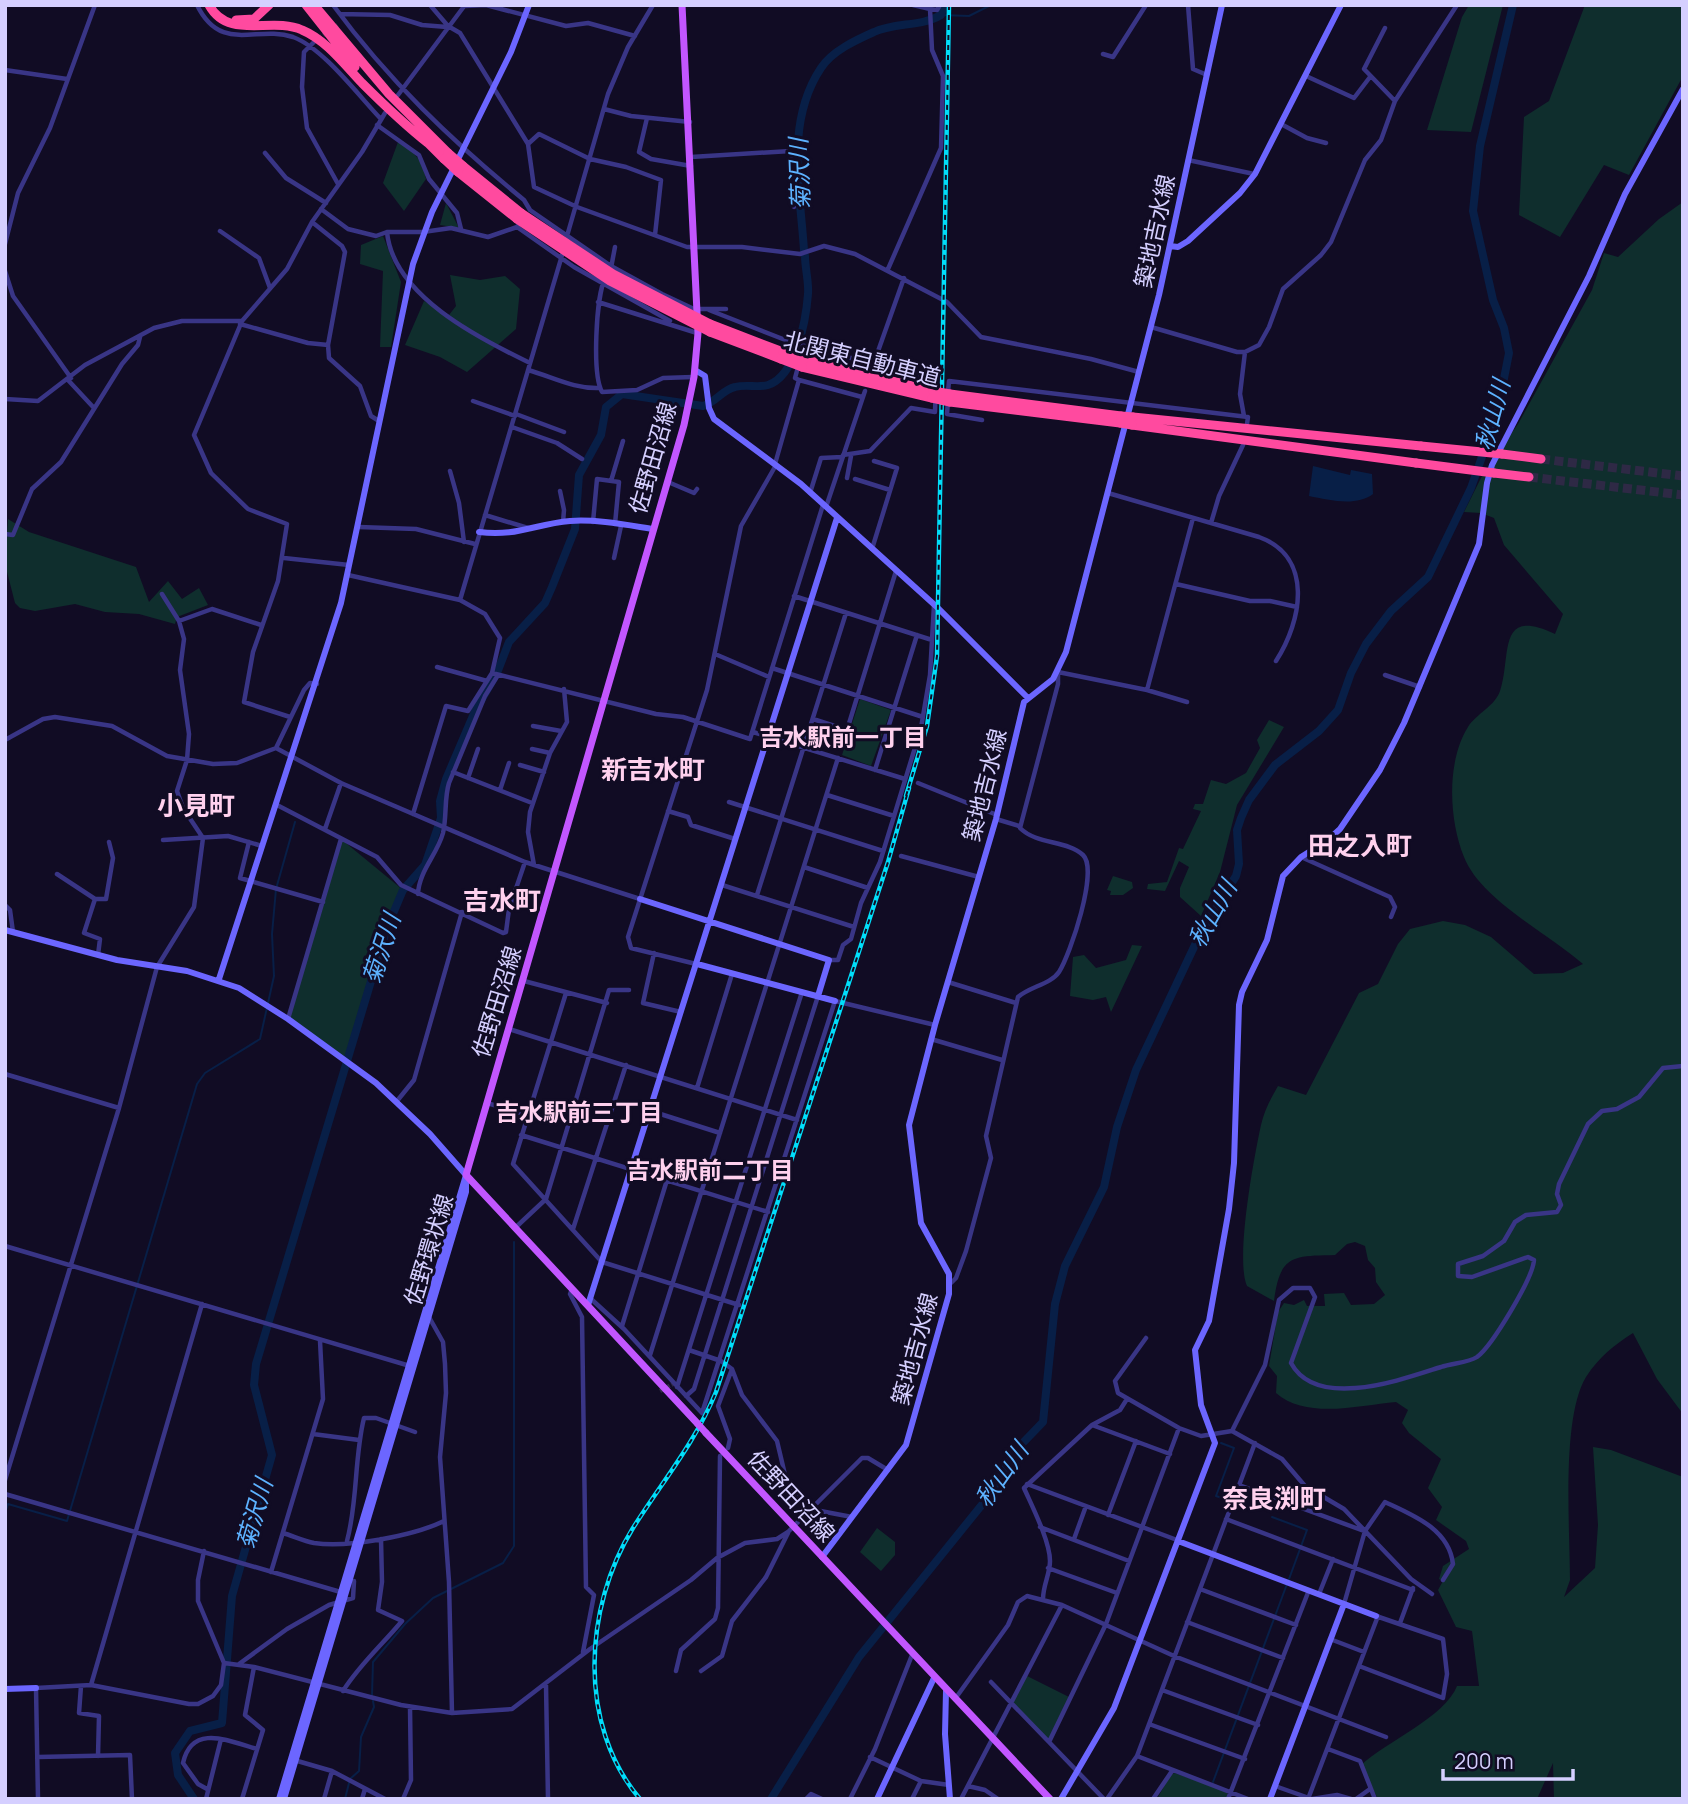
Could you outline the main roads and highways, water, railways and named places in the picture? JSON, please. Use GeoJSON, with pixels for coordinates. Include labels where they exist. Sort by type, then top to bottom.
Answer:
{"type":"FeatureCollection","features":[{"type":"Feature","properties":{"kind":"highway"},"geometry":{"type":"LineString","coordinates":[[209,5],[220,19],[232,24],[290,26],[313,36],[429,144]]}},
{"type":"Feature","properties":{"kind":"highway"},"geometry":{"type":"LineString","coordinates":[[215,5],[226,16],[239,21],[254,19],[270,5]]}},
{"type":"Feature","properties":{"kind":"highway","name":"北関東自動車道"},"geometry":{"type":"LineString","coordinates":[[306,5],[347,58],[429,144],[446,156]]}},
{"type":"Feature","properties":{"kind":"highway","name":"北関東自動車道"},"geometry":{"type":"LineString","coordinates":[[317,5],[370,73],[460,169],[521,217],[612,274],[710,328],[803,363],[933,395],[1529,477]]}},
{"type":"Feature","properties":{"kind":"highway","name":"北関東自動車道"},"geometry":{"type":"LineString","coordinates":[[1132,421],[1541,459]]}},
{"type":"Feature","properties":{"kind":"main road","name":"佐野田沼線"},"geometry":{"type":"LineString","coordinates":[[682,5],[698,309],[695,374],[653,530],[466,1175],[572,1289],[589,1302],[791,1530],[822,1558],[1050,1799]]}},
{"type":"Feature","properties":{"kind":"water"},"geometry":{"type":"Polygon","coordinates":[[[1313,466],[1350,475],[1351,470],[1372,474],[1373,494],[1351,501],[1309,496],[1313,466]]]}},
{"type":"Feature","properties":{"kind":"waterway","name":"菊沢川"},"geometry":{"type":"LineString","coordinates":[[804,250],[798,180],[799,133],[810,89],[821,68],[831,56],[852,42],[882,29],[933,19],[941,15],[944,5]]}},
{"type":"Feature","properties":{"kind":"waterway","name":"菊沢川"},"geometry":{"type":"LineString","coordinates":[[941,15],[969,16],[991,5]]}},
{"type":"Feature","properties":{"kind":"waterway","name":"秋山川"},"geometry":{"type":"LineString","coordinates":[[771,1799],[859,1657],[989,1496],[1015,1451],[1043,1422],[1055,1304],[1065,1266],[1104,1187],[1117,1127],[1136,1070],[1202,930],[1236,876],[1239,864],[1237,830],[1249,800],[1275,765],[1319,731],[1338,710],[1351,673],[1366,644],[1391,611],[1428,577],[1471,488],[1497,414],[1509,353],[1504,328],[1493,300],[1473,211],[1480,146],[1513,5]]}},
{"type":"Feature","properties":{"kind":"waterway","name":"菊沢川"},"geometry":{"type":"LineString","coordinates":[[194,1799],[178,1775],[175,1753],[190,1731],[222,1723],[232,1596],[272,1455],[254,1385],[256,1364],[387,928],[403,890],[425,865],[441,818],[440,801],[446,779],[509,642],[545,603],[552,587],[575,529],[579,475],[601,435],[606,407],[622,394],[703,406],[730,389],[739,386],[764,386],[778,380],[786,371],[802,332],[808,294],[805,256]]}},
{"type":"Feature","properties":{"kind":"waterway"},"geometry":{"type":"LineString","coordinates":[[5,1513],[8,1504],[67,1521],[197,1084],[205,1073],[260,1039],[274,976],[272,934],[276,889],[295,822]]}},
{"type":"Feature","properties":{"kind":"waterway"},"geometry":{"type":"LineString","coordinates":[[372,1695],[373,1662],[405,1624],[433,1598],[503,1563],[514,1546],[514,1242]]}},
{"type":"Feature","properties":{"kind":"waterway"},"geometry":{"type":"LineString","coordinates":[[1221,1443],[1234,1448],[1216,1496],[1231,1501]]}},
{"type":"Feature","properties":{"kind":"waterway"},"geometry":{"type":"LineString","coordinates":[[1272,1517],[1307,1530],[1289,1579]]}},
{"type":"Feature","properties":{"kind":"waterway"},"geometry":{"type":"LineString","coordinates":[[1213,1782],[1287,1584]]}},
{"type":"Feature","properties":{"kind":"waterway"},"geometry":{"type":"LineString","coordinates":[[345,1799],[350,1779],[359,1771],[361,1737],[374,1707],[373,1701]]}},
{"type":"Feature","properties":{"kind":"tunnel"},"geometry":{"type":"LineString","coordinates":[[318,39],[339,24]]}},
{"type":"Feature","properties":{"kind":"tunnel"},"geometry":{"type":"LineString","coordinates":[[1541,459],[1683,476]]}},
{"type":"Feature","properties":{"kind":"tunnel"},"geometry":{"type":"LineString","coordinates":[[1529,477],[1683,495]]}},
{"type":"Feature","properties":{"kind":"tunnel"},"geometry":{"type":"LineString","coordinates":[[660,1391],[673,1384]]}},
{"type":"Feature","properties":{"kind":"railway"},"geometry":{"type":"LineString","coordinates":[[906,796],[927,726],[937,656],[949,5]]}},
{"type":"Feature","properties":{"kind":"railway"},"geometry":{"type":"LineString","coordinates":[[640,1799],[620,1769],[605,1737],[597,1702],[594,1665],[597,1629],[605,1593],[617,1559],[633,1528],[688,1445],[716,1392],[888,862],[909,788]]}},
{"type":"Feature","properties":{"kind":"district","name":"吉水駅前一丁目"},"geometry":{"type":"Point","coordinates":[843,738]}},
{"type":"Feature","properties":{"kind":"district","name":"新吉水町"},"geometry":{"type":"Point","coordinates":[653,770]}},
{"type":"Feature","properties":{"kind":"district","name":"小見町"},"geometry":{"type":"Point","coordinates":[196,806]}},
{"type":"Feature","properties":{"kind":"district","name":"田之入町"},"geometry":{"type":"Point","coordinates":[1360,846]}},
{"type":"Feature","properties":{"kind":"district","name":"吉水町"},"geometry":{"type":"Point","coordinates":[502,901]}},
{"type":"Feature","properties":{"kind":"district","name":"吉水駅前三丁目"},"geometry":{"type":"Point","coordinates":[579,1113]}},
{"type":"Feature","properties":{"kind":"district","name":"吉水駅前二丁目"},"geometry":{"type":"Point","coordinates":[710,1171]}},
{"type":"Feature","properties":{"kind":"district","name":"奈良渕町"},"geometry":{"type":"Point","coordinates":[1274,1499]}}]}
